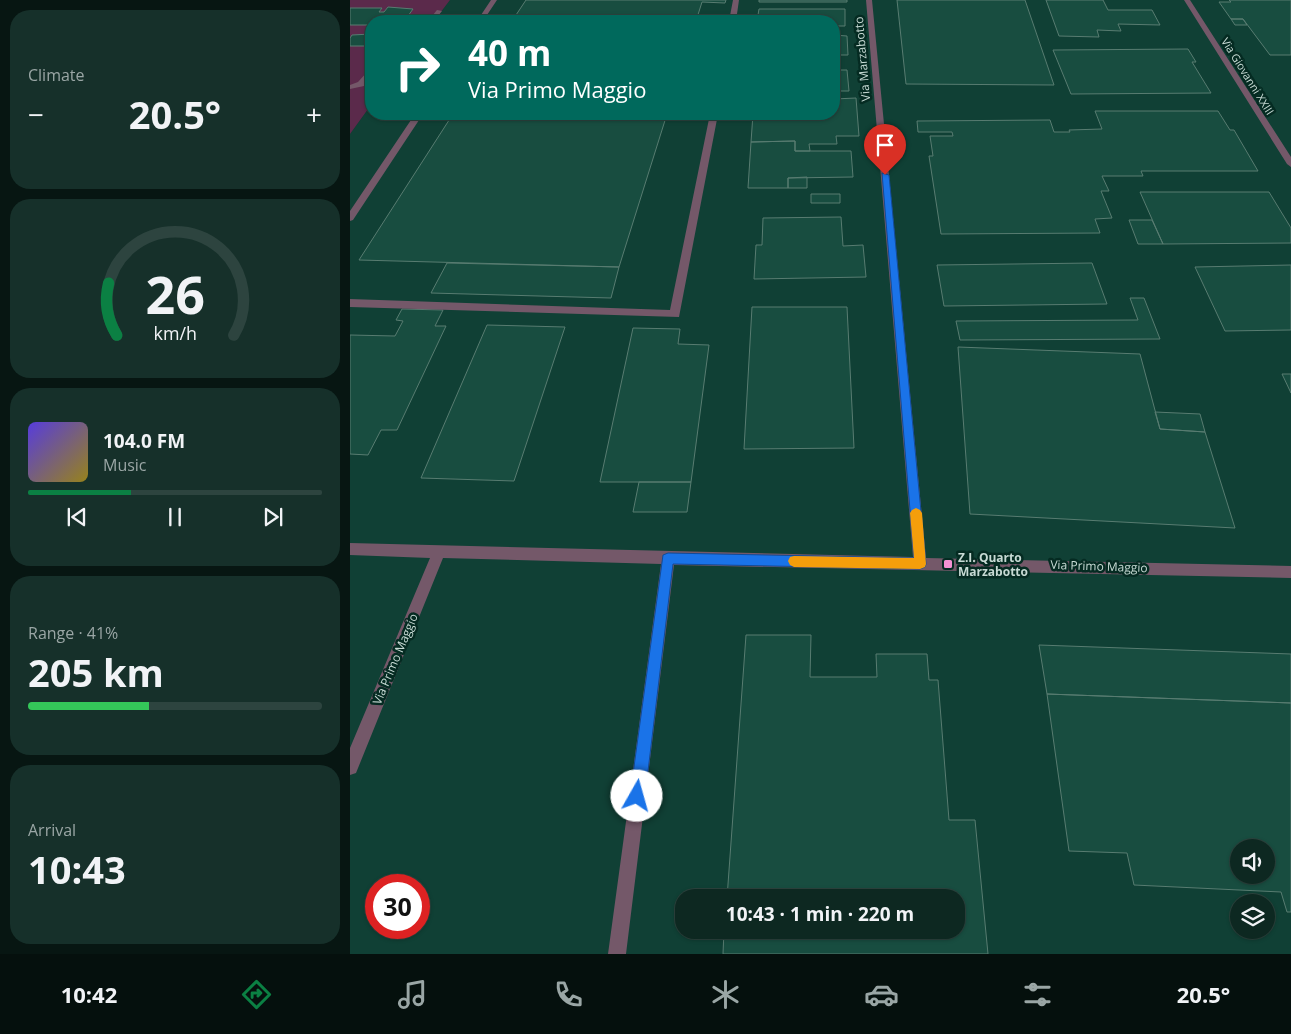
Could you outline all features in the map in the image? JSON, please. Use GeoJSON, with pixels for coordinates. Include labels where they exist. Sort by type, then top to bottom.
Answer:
{"type":"FeatureCollection","features":[{"type":"Feature","properties":{"kind":"street"},"geometry":{"type":"LineString","coordinates":[[484,15],[494,0]]}},
{"type":"Feature","properties":{"kind":"street"},"geometry":{"type":"LineString","coordinates":[[733,15],[736,0]]}},
{"type":"Feature","properties":{"kind":"street","name":"Via Marzabotto"},"geometry":{"type":"LineString","coordinates":[[869,0],[920,564]]}},
{"type":"Feature","properties":{"kind":"street","name":"Via Giovanni XXIII"},"geometry":{"type":"LineString","coordinates":[[1186,0],[1291,164]]}},
{"type":"Feature","properties":{"kind":"street"},"geometry":{"type":"LineString","coordinates":[[436,15],[440,11]]}},
{"type":"Feature","properties":{"kind":"street"},"geometry":{"type":"LineString","coordinates":[[350,87],[361,84],[365,80]]}},
{"type":"Feature","properties":{"kind":"street"},"geometry":{"type":"LineString","coordinates":[[350,218],[415,120]]}},
{"type":"Feature","properties":{"kind":"street"},"geometry":{"type":"LineString","coordinates":[[350,303],[675,314],[713,120]]}},
{"type":"Feature","properties":{"kind":"street","name":"Via Primo Maggio"},"geometry":{"type":"LineString","coordinates":[[350,549],[668,559],[920,564],[1031,564],[1291,572]]}},
{"type":"Feature","properties":{"kind":"street","name":"Via Primo Maggio"},"geometry":{"type":"LineString","coordinates":[[350,767],[439,552]]}},
{"type":"Feature","properties":{"kind":"street"},"geometry":{"type":"LineString","coordinates":[[617,954],[668,559]]}},
{"type":"Feature","properties":{"kind":"shaded area"},"geometry":{"type":"Polygon","coordinates":[[[350,0],[450,0],[439,15],[365,15],[365,113],[350,134],[350,0]]]}},
{"type":"Feature","properties":{"kind":"shaded area"},"geometry":{"type":"Polygon","coordinates":[[[450,0],[1291,0],[1291,954],[350,954],[350,134],[365,113],[365,120],[840,120],[840,15],[439,15],[450,0]]]}},
{"type":"Feature","properties":{"kind":"building"},"geometry":{"type":"Polygon","coordinates":[[[526,0],[726,0],[725,3],[702,2],[698,15],[516,15],[526,0]]]}},
{"type":"Feature","properties":{"kind":"building"},"geometry":{"type":"Polygon","coordinates":[[[759,0],[847,0],[847,2],[759,2],[759,0]]]}},
{"type":"Feature","properties":{"kind":"building"},"geometry":{"type":"Polygon","coordinates":[[[897,0],[1025,0],[1054,85],[906,84],[897,0]]]}},
{"type":"Feature","properties":{"kind":"building"},"geometry":{"type":"Polygon","coordinates":[[[1046,0],[1103,0],[1108,10],[1152,10],[1160,25],[1118,24],[1121,31],[1097,30],[1099,37],[1059,36],[1046,0]]]}},
{"type":"Feature","properties":{"kind":"building"},"geometry":{"type":"Polygon","coordinates":[[[1229,0],[1291,0],[1291,55],[1270,55],[1243,19],[1231,19],[1219,2],[1231,2],[1229,0]]]}},
{"type":"Feature","properties":{"kind":"building"},"geometry":{"type":"Polygon","coordinates":[[[388,7],[413,9],[409,15],[365,15],[365,25],[350,25],[350,8],[382,8],[379,12],[384,12],[388,7]]]}},
{"type":"Feature","properties":{"kind":"building"},"geometry":{"type":"Polygon","coordinates":[[[759,9],[845,9],[845,26],[840,26],[840,15],[758,15],[759,9]]]}},
{"type":"Feature","properties":{"kind":"building"},"geometry":{"type":"Polygon","coordinates":[[[1231,19],[1243,19],[1247,25],[1235,25],[1231,19]]]}},
{"type":"Feature","properties":{"kind":"building"},"geometry":{"type":"Polygon","coordinates":[[[365,34],[365,46],[350,46],[352,35],[365,34]]]}},
{"type":"Feature","properties":{"kind":"building"},"geometry":{"type":"Polygon","coordinates":[[[840,35],[847,36],[848,55],[840,55],[840,35]]]}},
{"type":"Feature","properties":{"kind":"building"},"geometry":{"type":"Polygon","coordinates":[[[1188,49],[1196,62],[1192,62],[1211,93],[1071,94],[1053,50],[1188,49]]]}},
{"type":"Feature","properties":{"kind":"building"},"geometry":{"type":"Polygon","coordinates":[[[840,70],[847,70],[849,91],[840,91],[840,70]]]}},
{"type":"Feature","properties":{"kind":"building"},"geometry":{"type":"Polygon","coordinates":[[[856,98],[859,136],[836,136],[837,144],[809,144],[810,151],[795,151],[795,141],[751,142],[753,120],[840,120],[840,99],[856,98]]]}},
{"type":"Feature","properties":{"kind":"building"},"geometry":{"type":"Polygon","coordinates":[[[1095,111],[1218,111],[1230,130],[1234,130],[1258,171],[1141,171],[1143,176],[1102,176],[1109,191],[1101,191],[1112,218],[1095,219],[1100,233],[941,234],[929,156],[933,156],[930,136],[953,136],[952,132],[918,132],[917,121],[1050,120],[1054,132],[1070,132],[1069,130],[1102,129],[1095,111]]]}},
{"type":"Feature","properties":{"kind":"building"},"geometry":{"type":"Polygon","coordinates":[[[449,120],[665,120],[619,267],[359,260],[449,120]]]}},
{"type":"Feature","properties":{"kind":"building"},"geometry":{"type":"Polygon","coordinates":[[[795,141],[795,151],[851,151],[853,177],[788,178],[788,188],[748,188],[751,142],[795,141]]]}},
{"type":"Feature","properties":{"kind":"building"},"geometry":{"type":"Polygon","coordinates":[[[807,177],[807,188],[788,188],[788,178],[807,177]]]}},
{"type":"Feature","properties":{"kind":"building"},"geometry":{"type":"Polygon","coordinates":[[[1140,192],[1269,192],[1291,228],[1291,243],[1163,244],[1140,192]]]}},
{"type":"Feature","properties":{"kind":"building"},"geometry":{"type":"Polygon","coordinates":[[[811,194],[840,194],[840,203],[811,203],[811,194]]]}},
{"type":"Feature","properties":{"kind":"building"},"geometry":{"type":"Polygon","coordinates":[[[841,217],[843,246],[863,245],[866,277],[754,279],[756,245],[762,245],[763,218],[841,217]]]}},
{"type":"Feature","properties":{"kind":"building"},"geometry":{"type":"Polygon","coordinates":[[[1129,220],[1152,220],[1163,244],[1138,244],[1129,220]]]}},
{"type":"Feature","properties":{"kind":"building"},"geometry":{"type":"Polygon","coordinates":[[[447,263],[619,267],[611,298],[431,293],[447,263]]]}},
{"type":"Feature","properties":{"kind":"building"},"geometry":{"type":"Polygon","coordinates":[[[1092,263],[1107,304],[944,306],[937,265],[1092,263]]]}},
{"type":"Feature","properties":{"kind":"building"},"geometry":{"type":"Polygon","coordinates":[[[1291,265],[1291,330],[1225,331],[1195,267],[1291,265]]]}},
{"type":"Feature","properties":{"kind":"building"},"geometry":{"type":"Polygon","coordinates":[[[1130,298],[1144,298],[1160,339],[960,340],[956,321],[1138,320],[1130,298]]]}},
{"type":"Feature","properties":{"kind":"building"},"geometry":{"type":"Polygon","coordinates":[[[752,307],[847,307],[854,448],[744,449],[752,307]]]}},
{"type":"Feature","properties":{"kind":"building"},"geometry":{"type":"Polygon","coordinates":[[[402,309],[443,310],[435,326],[446,326],[397,430],[381,430],[368,455],[350,454],[350,335],[395,336],[403,321],[396,320],[402,309]]]}},
{"type":"Feature","properties":{"kind":"building"},"geometry":{"type":"Polygon","coordinates":[[[487,325],[565,327],[514,481],[421,478],[487,325]]]}},
{"type":"Feature","properties":{"kind":"building"},"geometry":{"type":"Polygon","coordinates":[[[633,328],[680,329],[678,344],[709,345],[691,482],[600,482],[633,328]]]}},
{"type":"Feature","properties":{"kind":"building"},"geometry":{"type":"Polygon","coordinates":[[[958,347],[1140,354],[1160,429],[1205,432],[1235,528],[970,514],[958,347]]]}},
{"type":"Feature","properties":{"kind":"building"},"geometry":{"type":"Polygon","coordinates":[[[1282,374],[1291,374],[1291,393],[1282,374]]]}},
{"type":"Feature","properties":{"kind":"building"},"geometry":{"type":"Polygon","coordinates":[[[1155,412],[1200,414],[1205,432],[1160,429],[1155,412]]]}},
{"type":"Feature","properties":{"kind":"building"},"geometry":{"type":"Polygon","coordinates":[[[639,482],[691,482],[687,512],[633,512],[639,482]]]}},
{"type":"Feature","properties":{"kind":"building"},"geometry":{"type":"Polygon","coordinates":[[[746,635],[811,635],[810,677],[877,677],[876,654],[927,654],[929,680],[938,680],[949,820],[975,820],[988,954],[723,954],[724,939],[965,939],[965,889],[728,889],[746,635]]]}},
{"type":"Feature","properties":{"kind":"building"},"geometry":{"type":"Polygon","coordinates":[[[1039,645],[1291,654],[1291,703],[1047,694],[1039,645]]]}},
{"type":"Feature","properties":{"kind":"building"},"geometry":{"type":"Polygon","coordinates":[[[1047,694],[1291,703],[1291,912],[1287,912],[1281,892],[1134,885],[1127,853],[1069,851],[1047,694]]]}},
{"type":"Feature","properties":{"kind":"slow traffic"},"geometry":{"type":"LineString","coordinates":[[794,561],[920,564],[916,513]]}},
{"type":"Feature","properties":{"kind":"place","name":"Z.I. Quarto Marzabotto"},"geometry":{"type":"Point","coordinates":[948,564]}},
{"type":"Feature","properties":{"kind":"route"},"geometry":{"type":"LineString","coordinates":[[637,796],[668,559],[920,564],[885,175]]}}]}
